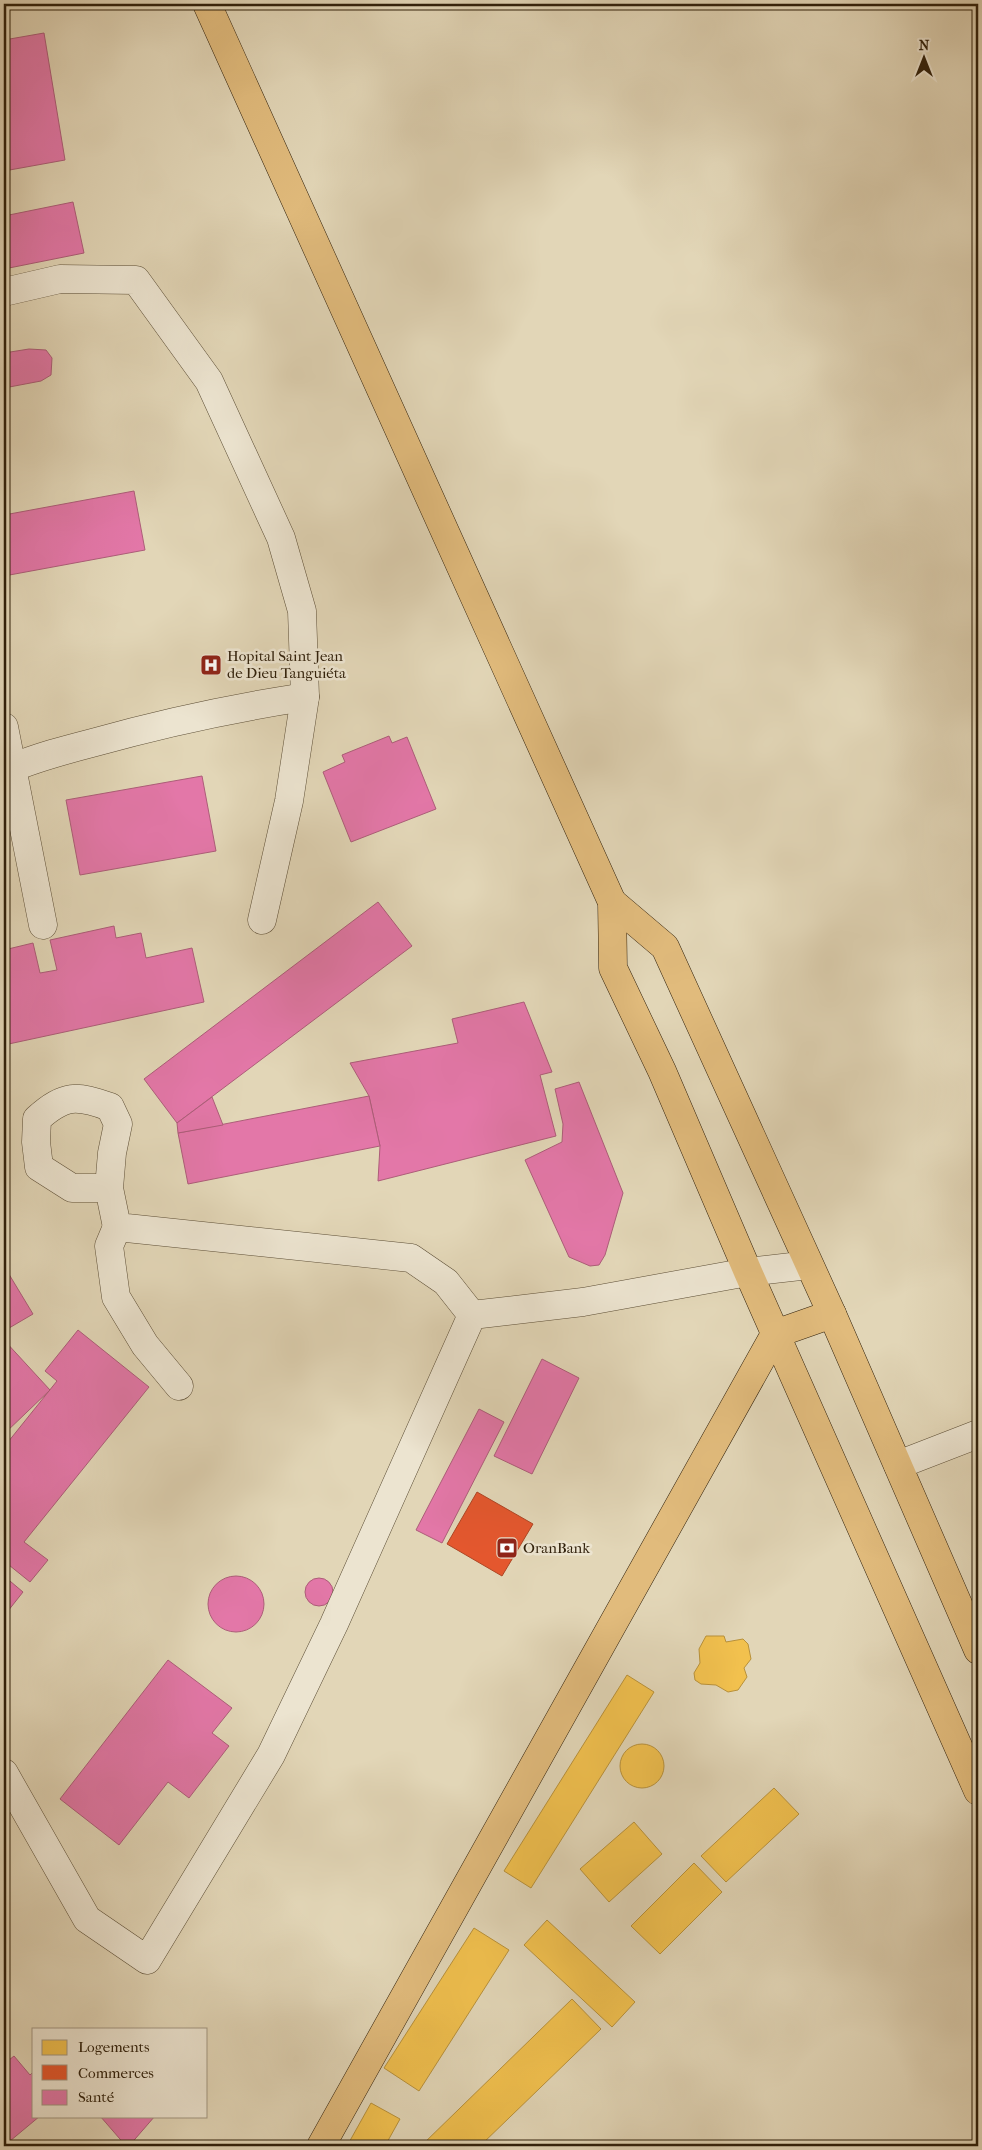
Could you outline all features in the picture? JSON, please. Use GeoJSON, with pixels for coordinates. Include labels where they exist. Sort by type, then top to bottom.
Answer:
{"type":"FeatureCollection","features":[{"type":"Feature","properties":{"kind":"main road"},"geometry":{"type":"LineString","coordinates":[[207,4],[612,902],[613,968],[662,1071],[775,1334],[978,1791]]}},
{"type":"Feature","properties":{"kind":"main road"},"geometry":{"type":"LineString","coordinates":[[612,902],[665,947],[832,1314],[978,1650]]}},
{"type":"Feature","properties":{"kind":"main road"},"geometry":{"type":"LineString","coordinates":[[321,2146],[775,1334],[832,1314]]}},
{"type":"Feature","properties":{"kind":"street"},"geometry":{"type":"LineString","coordinates":[[4,292],[60,278],[136,280],[208,381],[281,538],[302,611],[305,697],[289,801],[262,920]]}},
{"type":"Feature","properties":{"kind":"street"},"geometry":{"type":"LineString","coordinates":[[12,768],[32,760],[136,730],[227,709],[305,697]]}},
{"type":"Feature","properties":{"kind":"street"},"geometry":{"type":"LineString","coordinates":[[4,727],[43,925]]}},
{"type":"Feature","properties":{"kind":"street"},"geometry":{"type":"LineString","coordinates":[[109,1188],[117,1227],[109,1246],[116,1297],[145,1345],[179,1386]]}},
{"type":"Feature","properties":{"kind":"street"},"geometry":{"type":"LineString","coordinates":[[117,1227],[411,1258],[446,1282],[472,1315]]}},
{"type":"Feature","properties":{"kind":"street"},"geometry":{"type":"LineString","coordinates":[[472,1315],[583,1302],[748,1272],[809,1265]]}},
{"type":"Feature","properties":{"kind":"street"},"geometry":{"type":"LineString","coordinates":[[4,1774],[86,1919],[147,1960],[271,1755],[334,1624],[472,1315]]}},
{"type":"Feature","properties":{"kind":"street"},"geometry":{"type":"LineString","coordinates":[[898,1465],[978,1434]]}},
{"type":"Feature","properties":{"kind":"building: Logements"},"geometry":{"type":"Polygon","coordinates":[[[706,1636],[724,1636],[726,1642],[743,1639],[748,1644],[751,1659],[744,1668],[747,1677],[738,1690],[728,1692],[716,1685],[701,1684],[695,1680],[694,1673],[700,1663],[699,1649],[706,1636]]]}},
{"type":"Feature","properties":{"kind":"building: Logements"},"geometry":{"type":"Polygon","coordinates":[[[627,1675],[654,1692],[531,1888],[504,1871],[627,1675]]]}},
{"type":"Feature","properties":{"kind":"building: Logements"},"geometry":{"type":"Polygon","coordinates":[[[646,1744],[658,1750],[663,1757],[663,1775],[658,1782],[651,1787],[638,1788],[630,1785],[623,1778],[620,1762],[623,1754],[630,1747],[646,1744]]]}},
{"type":"Feature","properties":{"kind":"building: Logements"},"geometry":{"type":"Polygon","coordinates":[[[774,1788],[799,1814],[726,1882],[701,1856],[774,1788]]]}},
{"type":"Feature","properties":{"kind":"building: Logements"},"geometry":{"type":"Polygon","coordinates":[[[634,1822],[662,1854],[609,1902],[580,1869],[634,1822]]]}},
{"type":"Feature","properties":{"kind":"building: Logements"},"geometry":{"type":"Polygon","coordinates":[[[694,1863],[722,1892],[660,1954],[631,1926],[694,1863]]]}},
{"type":"Feature","properties":{"kind":"building: Logements"},"geometry":{"type":"Polygon","coordinates":[[[547,1920],[635,2002],[612,2027],[524,1945],[547,1920]]]}},
{"type":"Feature","properties":{"kind":"building: Logements"},"geometry":{"type":"Polygon","coordinates":[[[474,1928],[509,1950],[419,2091],[384,2068],[474,1928]]]}},
{"type":"Feature","properties":{"kind":"building: Logements"},"geometry":{"type":"Polygon","coordinates":[[[572,1999],[601,2029],[480,2146],[421,2146],[572,1999]]]}},
{"type":"Feature","properties":{"kind":"building: Logements"},"geometry":{"type":"Polygon","coordinates":[[[371,2103],[400,2119],[385,2146],[347,2146],[371,2103]]]}},
{"type":"Feature","properties":{"kind":"building: Commerces"},"geometry":{"type":"Polygon","coordinates":[[[477,1492],[533,1524],[502,1576],[447,1544],[477,1492]]]}},
{"type":"Feature","properties":{"kind":"building: Santé"},"geometry":{"type":"Polygon","coordinates":[[[44,33],[65,160],[4,171],[4,40],[44,33]]]}},
{"type":"Feature","properties":{"kind":"building: Santé"},"geometry":{"type":"Polygon","coordinates":[[[73,202],[84,253],[4,269],[4,216],[73,202]]]}},
{"type":"Feature","properties":{"kind":"building: Santé"},"geometry":{"type":"Polygon","coordinates":[[[29,349],[46,350],[52,358],[51,375],[41,381],[4,388],[4,353],[29,349]]]}},
{"type":"Feature","properties":{"kind":"building: Santé"},"geometry":{"type":"Polygon","coordinates":[[[134,491],[145,550],[4,576],[4,515],[134,491]]]}},
{"type":"Feature","properties":{"kind":"building: Santé"},"geometry":{"type":"Polygon","coordinates":[[[389,736],[392,743],[407,737],[436,809],[351,842],[323,772],[345,762],[342,755],[389,736]]]}},
{"type":"Feature","properties":{"kind":"building: Santé"},"geometry":{"type":"Polygon","coordinates":[[[202,776],[216,851],[80,875],[66,800],[202,776]]]}},
{"type":"Feature","properties":{"kind":"building: Santé"},"geometry":{"type":"Polygon","coordinates":[[[378,902],[412,946],[177,1123],[144,1079],[378,902]]]}},
{"type":"Feature","properties":{"kind":"building: Santé"},"geometry":{"type":"Polygon","coordinates":[[[114,926],[116,938],[141,933],[146,958],[192,948],[204,1002],[4,1045],[4,950],[33,943],[40,973],[57,970],[50,940],[114,926]]]}},
{"type":"Feature","properties":{"kind":"building: Santé"},"geometry":{"type":"Polygon","coordinates":[[[524,1002],[552,1072],[540,1075],[556,1136],[378,1181],[380,1146],[369,1096],[350,1063],[458,1043],[452,1019],[524,1002]]]}},
{"type":"Feature","properties":{"kind":"building: Santé"},"geometry":{"type":"Polygon","coordinates":[[[579,1082],[623,1193],[605,1255],[599,1265],[590,1266],[569,1257],[525,1160],[562,1142],[563,1124],[555,1089],[579,1082]]]}},
{"type":"Feature","properties":{"kind":"building: Santé"},"geometry":{"type":"Polygon","coordinates":[[[369,1096],[380,1146],[188,1184],[178,1133],[369,1096]]]}},
{"type":"Feature","properties":{"kind":"building: Santé"},"geometry":{"type":"Polygon","coordinates":[[[212,1097],[223,1125],[178,1133],[177,1123],[212,1097]]]}},
{"type":"Feature","properties":{"kind":"building: Santé"},"geometry":{"type":"Polygon","coordinates":[[[4,1266],[33,1314],[4,1331],[4,1266]]]}},
{"type":"Feature","properties":{"kind":"building: Santé"},"geometry":{"type":"Polygon","coordinates":[[[78,1330],[149,1387],[24,1542],[48,1560],[30,1582],[4,1561],[4,1447],[57,1381],[45,1371],[78,1330]]]}},
{"type":"Feature","properties":{"kind":"building: Santé"},"geometry":{"type":"Polygon","coordinates":[[[4,1340],[50,1390],[4,1434],[4,1340]]]}},
{"type":"Feature","properties":{"kind":"building: Santé"},"geometry":{"type":"Polygon","coordinates":[[[542,1359],[579,1378],[532,1474],[494,1456],[542,1359]]]}},
{"type":"Feature","properties":{"kind":"building: Santé"},"geometry":{"type":"Polygon","coordinates":[[[479,1409],[504,1422],[442,1543],[416,1530],[479,1409]]]}},
{"type":"Feature","properties":{"kind":"building: Santé"},"geometry":{"type":"Polygon","coordinates":[[[4,1576],[23,1592],[4,1616],[4,1576]]]}},
{"type":"Feature","properties":{"kind":"building: Santé"},"geometry":{"type":"Polygon","coordinates":[[[230,1576],[242,1576],[252,1580],[260,1588],[264,1604],[260,1620],[252,1628],[242,1632],[230,1632],[220,1628],[212,1620],[208,1610],[208,1598],[212,1588],[220,1580],[230,1576]]]}},
{"type":"Feature","properties":{"kind":"building: Santé"},"geometry":{"type":"Polygon","coordinates":[[[319,1578],[329,1582],[333,1592],[329,1602],[319,1606],[309,1602],[305,1592],[309,1582],[319,1578]]]}},
{"type":"Feature","properties":{"kind":"building: Santé"},"geometry":{"type":"Polygon","coordinates":[[[168,1660],[232,1708],[212,1733],[229,1746],[189,1798],[168,1782],[119,1845],[60,1799],[168,1660]]]}},
{"type":"Feature","properties":{"kind":"building: Santé"},"geometry":{"type":"Polygon","coordinates":[[[14,2056],[30,2075],[32,2073],[32,2118],[38,2118],[4,2146],[4,2064],[14,2056]]]}},
{"type":"Feature","properties":{"kind":"building: Santé"},"geometry":{"type":"Polygon","coordinates":[[[102,2118],[153,2118],[129,2146],[126,2146],[102,2118]]]}},
{"type":"Feature","properties":{"kind":"place","name":"Hopital Saint Jean de Dieu Tanguiéta"},"geometry":{"type":"Point","coordinates":[211,665]}},
{"type":"Feature","properties":{"kind":"place","name":"OranBank"},"geometry":{"type":"Point","coordinates":[507,1548]}}]}
